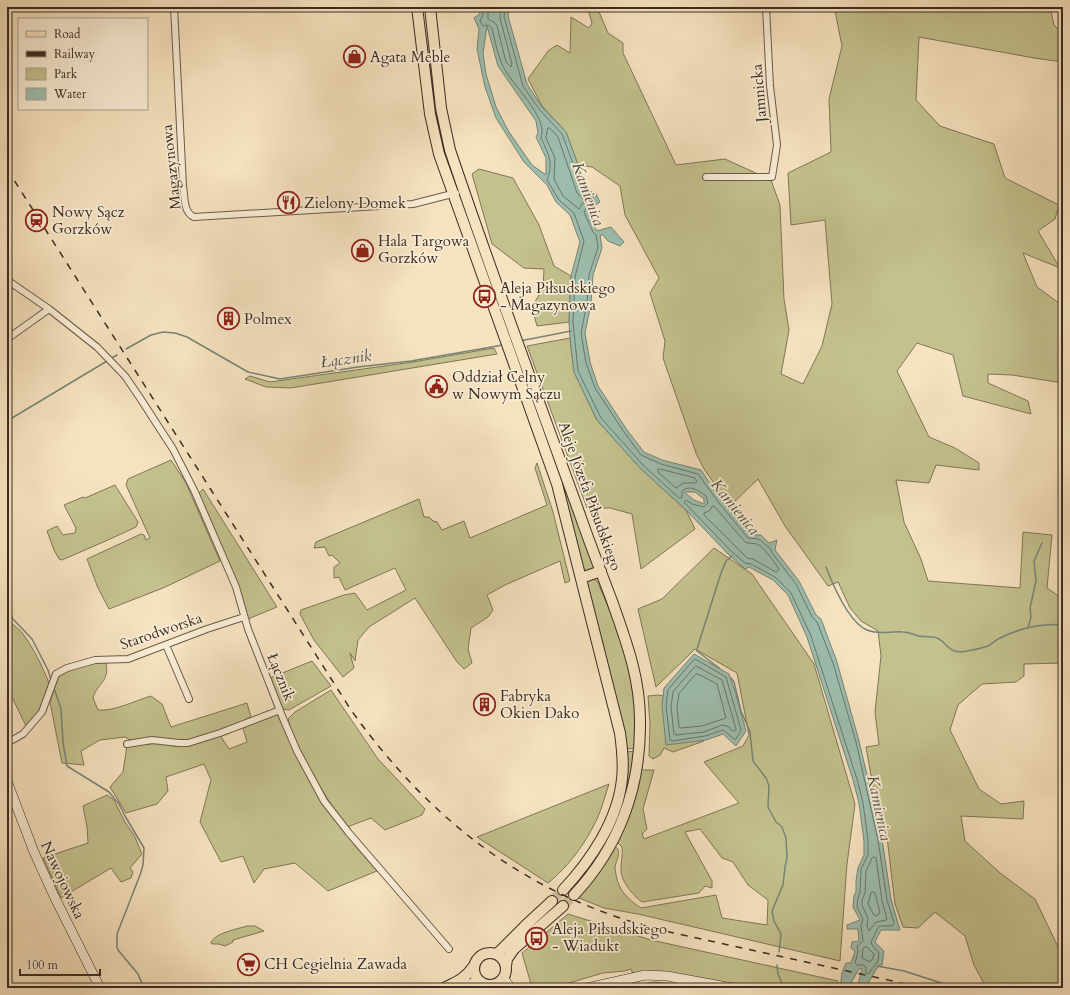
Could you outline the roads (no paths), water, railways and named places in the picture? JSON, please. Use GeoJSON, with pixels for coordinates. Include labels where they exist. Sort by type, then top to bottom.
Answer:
{"type":"FeatureCollection","features":[{"type":"Feature","properties":{"kind":"main road","name":"Aleje Józefa Piłsudskiego"},"geometry":{"type":"LineString","coordinates":[[417,7],[430,114],[439,154],[557,484],[620,733],[623,768],[620,792],[605,830],[592,854],[563,890]]}},
{"type":"Feature","properties":{"kind":"main road","name":"Aleje Józefa Piłsudskiego"},"geometry":{"type":"LineString","coordinates":[[430,7],[442,108],[450,150],[631,656],[636,681],[640,707],[640,749],[635,781],[629,804],[613,842],[596,869],[574,895]]}},
{"type":"Feature","properties":{"kind":"main road"},"geometry":{"type":"LineString","coordinates":[[422,53],[435,52]]}},
{"type":"Feature","properties":{"kind":"main road"},"geometry":{"type":"LineString","coordinates":[[464,223],[474,220]]}},
{"type":"Feature","properties":{"kind":"main road"},"geometry":{"type":"LineString","coordinates":[[581,578],[601,571]]}},
{"type":"Feature","properties":{"kind":"main road"},"geometry":{"type":"LineString","coordinates":[[496,954],[552,901]]}},
{"type":"Feature","properties":{"kind":"main road"},"geometry":{"type":"LineString","coordinates":[[473,967],[475,976],[481,982],[488,985],[499,983],[506,972],[507,959],[514,948],[563,906]]}},
{"type":"Feature","properties":{"kind":"main road"},"geometry":{"type":"LineString","coordinates":[[444,988],[462,979],[469,973],[478,958],[483,954],[489,952],[496,954],[501,957],[506,966]]}},
{"type":"Feature","properties":{"kind":"main road"},"geometry":{"type":"LineString","coordinates":[[462,988],[481,982]]}},
{"type":"Feature","properties":{"kind":"street","name":"Magazynowa"},"geometry":{"type":"LineString","coordinates":[[174,7],[183,186],[186,209],[189,215],[194,217],[413,204],[464,190]]}},
{"type":"Feature","properties":{"kind":"street","name":"Jamnicka"},"geometry":{"type":"LineString","coordinates":[[706,176],[772,177],[777,145],[770,86],[766,7]]}},
{"type":"Feature","properties":{"kind":"street","name":"Łącznik"},"geometry":{"type":"LineString","coordinates":[[7,280],[49,309],[97,347],[124,376],[173,449],[195,492],[236,587],[244,617],[297,751],[324,801],[349,833],[449,948]]}},
{"type":"Feature","properties":{"kind":"street"},"geometry":{"type":"LineString","coordinates":[[7,339],[49,309]]}},
{"type":"Feature","properties":{"kind":"street","name":"Starodworska"},"geometry":{"type":"LineString","coordinates":[[7,743],[23,734],[42,712],[56,674],[67,668],[95,660],[128,659],[207,629],[244,617]]}},
{"type":"Feature","properties":{"kind":"street"},"geometry":{"type":"LineString","coordinates":[[166,645],[189,699]]}},
{"type":"Feature","properties":{"kind":"street"},"geometry":{"type":"LineString","coordinates":[[127,744],[152,740],[179,743],[188,742],[220,733],[280,710]]}},
{"type":"Feature","properties":{"kind":"street","name":"Nawojowska"},"geometry":{"type":"LineString","coordinates":[[7,781],[34,852],[54,896],[100,988]]}},
{"type":"Feature","properties":{"kind":"street"},"geometry":{"type":"LineString","coordinates":[[587,988],[600,987],[645,975],[667,976],[732,988]]}},
{"type":"Feature","properties":{"kind":"street"},"geometry":{"type":"LineString","coordinates":[[678,978],[681,988]]}},
{"type":"Feature","properties":{"kind":"street"},"geometry":{"type":"LineString","coordinates":[[499,983],[511,988]]}},
{"type":"Feature","properties":{"kind":"water","name":"Kamienica"},"geometry":{"type":"Polygon","coordinates":[[[477,7],[509,7],[508,16],[527,84],[542,107],[566,132],[585,189],[596,194],[600,202],[591,208],[588,213],[597,231],[611,227],[624,242],[620,246],[608,241],[603,235],[600,235],[602,248],[593,275],[591,303],[585,333],[590,362],[598,386],[627,430],[644,452],[662,460],[701,470],[722,501],[751,535],[761,535],[769,543],[777,540],[775,550],[799,581],[816,615],[821,619],[837,662],[859,741],[882,839],[891,899],[900,930],[881,930],[875,942],[884,951],[882,965],[879,965],[865,988],[840,988],[842,973],[846,963],[851,963],[855,951],[851,948],[852,942],[859,941],[858,929],[847,929],[847,925],[860,920],[853,907],[858,868],[864,855],[864,841],[859,803],[853,780],[807,637],[788,595],[773,580],[749,567],[745,569],[727,553],[686,510],[640,468],[597,420],[574,372],[570,338],[569,322],[571,276],[580,242],[570,215],[556,202],[547,185],[524,162],[496,118],[485,87],[477,49],[479,29],[474,18],[480,14],[477,7]],[[487,26],[483,53],[486,74],[496,107],[509,132],[532,165],[546,175],[546,158],[536,137],[538,133],[536,121],[498,66],[487,26]],[[684,492],[694,500],[704,504],[704,499],[695,492],[684,492]],[[862,968],[859,969],[852,981],[852,984],[858,985],[862,968]]]}},
{"type":"Feature","properties":{"kind":"water"},"geometry":{"type":"Polygon","coordinates":[[[694,654],[729,674],[746,731],[736,746],[723,734],[706,740],[666,745],[662,706],[664,688],[694,654]]]}},
{"type":"Feature","properties":{"kind":"waterway","name":"Łącznik"},"geometry":{"type":"LineString","coordinates":[[520,341],[571,331]]}},
{"type":"Feature","properties":{"kind":"waterway","name":"Łącznik"},"geometry":{"type":"LineString","coordinates":[[126,349],[151,335],[163,332],[175,333],[187,337],[248,372],[280,379],[358,367],[411,361],[503,345]]}},
{"type":"Feature","properties":{"kind":"waterway","name":"Łącznik"},"geometry":{"type":"LineString","coordinates":[[110,359],[117,355]]}},
{"type":"Feature","properties":{"kind":"waterway","name":"Łącznik"},"geometry":{"type":"LineString","coordinates":[[7,421],[107,361]]}},
{"type":"Feature","properties":{"kind":"waterway"},"geometry":{"type":"LineString","coordinates":[[1028,628],[1031,617],[1030,608],[1036,581],[1034,561],[1042,543]]}},
{"type":"Feature","properties":{"kind":"waterway"},"geometry":{"type":"LineString","coordinates":[[719,668],[697,651],[697,649],[721,573],[726,561],[732,556]]}},
{"type":"Feature","properties":{"kind":"waterway"},"geometry":{"type":"LineString","coordinates":[[826,567],[837,593],[848,611],[860,626],[871,631],[880,633],[905,632],[918,636],[938,638],[951,649],[960,652],[988,646],[1006,635],[1022,630],[1046,625],[1063,625]]}},
{"type":"Feature","properties":{"kind":"waterway"},"geometry":{"type":"LineString","coordinates":[[7,595],[12,618],[32,639],[48,670],[51,680]]}},
{"type":"Feature","properties":{"kind":"waterway"},"geometry":{"type":"LineString","coordinates":[[731,678],[734,682],[741,711],[750,732],[753,761],[766,778],[769,786],[768,807],[776,822],[782,827],[786,838],[787,858],[783,885],[772,911],[774,921],[781,934],[779,952]]}},
{"type":"Feature","properties":{"kind":"waterway"},"geometry":{"type":"LineString","coordinates":[[54,688],[61,709],[63,743],[67,766],[109,792],[119,804],[144,848],[143,865],[140,875],[117,934],[118,950],[138,974],[144,988]]}},
{"type":"Feature","properties":{"kind":"waterway"},"geometry":{"type":"LineString","coordinates":[[777,965],[778,974],[784,988]]}},
{"type":"Feature","properties":{"kind":"waterway"},"geometry":{"type":"LineString","coordinates":[[877,966],[904,971],[957,988]]}},
{"type":"Feature","properties":{"kind":"tunnel"},"geometry":{"type":"LineString","coordinates":[[552,901],[563,890]]}},
{"type":"Feature","properties":{"kind":"tunnel"},"geometry":{"type":"LineString","coordinates":[[563,906],[574,895]]}},
{"type":"Feature","properties":{"kind":"railway"},"geometry":{"type":"LineString","coordinates":[[7,169],[351,710],[382,750],[415,787],[450,820],[487,850],[527,876],[570,898],[616,917],[665,931],[924,988]]}},
{"type":"Feature","properties":{"kind":"place","name":"Agata Meble"},"geometry":{"type":"Point","coordinates":[354,57]}},
{"type":"Feature","properties":{"kind":"place","name":"Zielony Domek"},"geometry":{"type":"Point","coordinates":[289,203]}},
{"type":"Feature","properties":{"kind":"place","name":"Nowy Sącz Gorzków"},"geometry":{"type":"Point","coordinates":[37,221]}},
{"type":"Feature","properties":{"kind":"place","name":"Hala Targowa Gorzków"},"geometry":{"type":"Point","coordinates":[362,250]}},
{"type":"Feature","properties":{"kind":"place","name":"Aleja Piłsudskiego - Magazynowa"},"geometry":{"type":"Point","coordinates":[484,297]}},
{"type":"Feature","properties":{"kind":"place","name":"Polmex"},"geometry":{"type":"Point","coordinates":[228,319]}},
{"type":"Feature","properties":{"kind":"place","name":"Oddział Celny w Nowym Sączu"},"geometry":{"type":"Point","coordinates":[436,386]}},
{"type":"Feature","properties":{"kind":"place","name":"Fabryka Okien Dako"},"geometry":{"type":"Point","coordinates":[485,705]}},
{"type":"Feature","properties":{"kind":"place","name":"Aleja Piłsudskiego - Wiadukt"},"geometry":{"type":"Point","coordinates":[537,938]}},
{"type":"Feature","properties":{"kind":"place","name":"CH Cegielnia Zawada"},"geometry":{"type":"Point","coordinates":[248,964]}}]}
